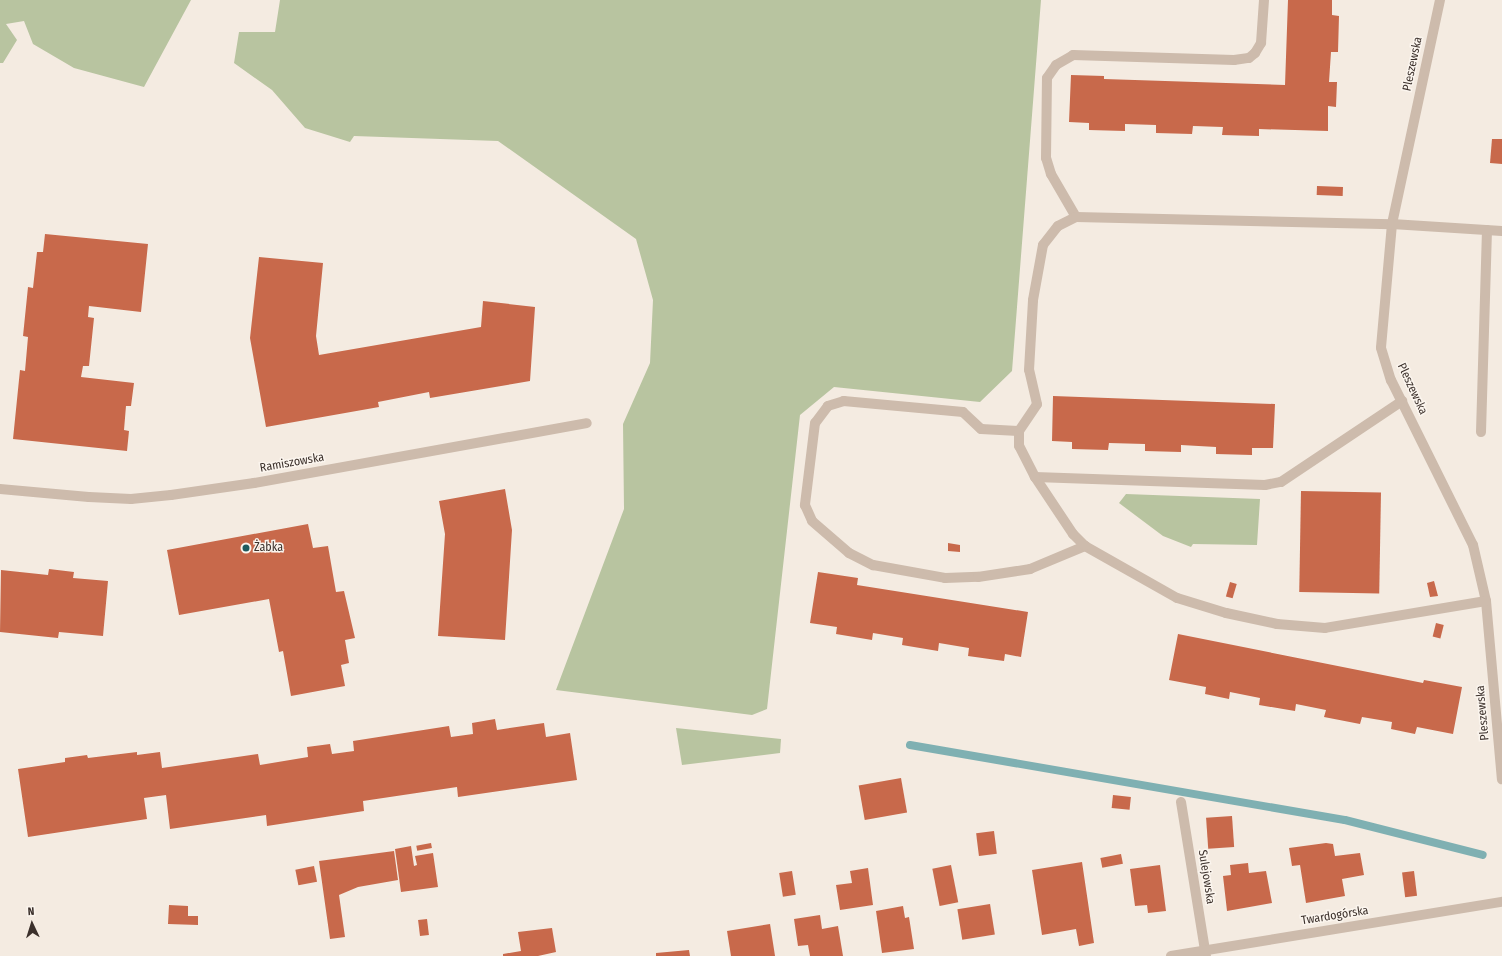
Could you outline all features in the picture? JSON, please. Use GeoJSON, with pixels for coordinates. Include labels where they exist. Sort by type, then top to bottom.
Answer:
{"type":"FeatureCollection","features":[{"type":"Feature","properties":{"kind":"street"},"geometry":{"type":"LineString","coordinates":[[1076,217],[1051,174],[1046,158],[1047,78],[1056,65],[1073,55],[1234,60],[1249,58],[1255,53],[1261,43],[1264,0]]}},
{"type":"Feature","properties":{"kind":"street","name":"Pleszewska"},"geometry":{"type":"LineString","coordinates":[[1440,0],[1392,224],[1381,348],[1391,380],[1473,544],[1486,601],[1502,779]]}},
{"type":"Feature","properties":{"kind":"street"},"geometry":{"type":"LineString","coordinates":[[1486,601],[1325,628],[1277,624],[1226,613],[1177,598],[1085,546],[1073,534],[1035,477],[1019,446],[1019,431],[1037,404],[1029,370],[1034,300],[1043,244],[1058,226],[1076,217],[1392,224],[1502,231]]}},
{"type":"Feature","properties":{"kind":"street"},"geometry":{"type":"LineString","coordinates":[[1482,432],[1488,230]]}},
{"type":"Feature","properties":{"kind":"street"},"geometry":{"type":"LineString","coordinates":[[1019,431],[981,429],[963,412],[844,401],[828,406],[815,423],[805,504],[812,521],[827,536],[855,556],[873,565],[945,578],[978,577],[1030,569],[1085,546]]}},
{"type":"Feature","properties":{"kind":"street"},"geometry":{"type":"LineString","coordinates":[[1035,477],[1265,485],[1281,482],[1402,401]]}},
{"type":"Feature","properties":{"kind":"street","name":"Ramiszowska"},"geometry":{"type":"LineString","coordinates":[[0,490],[89,498],[131,499],[171,495],[587,423]]}},
{"type":"Feature","properties":{"kind":"street","name":"Sulejowska"},"geometry":{"type":"LineString","coordinates":[[1181,802],[1205,953]]}},
{"type":"Feature","properties":{"kind":"street","name":"Twardogórska"},"geometry":{"type":"LineString","coordinates":[[1172,956],[1205,953],[1502,902]]}},
{"type":"Feature","properties":{"kind":"green space"},"geometry":{"type":"Polygon","coordinates":[[[0,0],[191,0],[144,87],[74,68],[33,44],[24,21],[6,24],[17,40],[3,63],[0,63],[0,0]]]}},
{"type":"Feature","properties":{"kind":"green space"},"geometry":{"type":"Polygon","coordinates":[[[280,0],[1041,0],[1012,371],[980,402],[834,387],[800,415],[767,709],[752,715],[556,690],[624,509],[623,424],[650,363],[653,300],[636,239],[498,141],[354,136],[350,142],[305,128],[272,90],[234,63],[239,32],[275,32],[280,0]]]}},
{"type":"Feature","properties":{"kind":"green space"},"geometry":{"type":"Polygon","coordinates":[[[1126,494],[1260,499],[1257,545],[1193,544],[1191,547],[1163,536],[1119,503],[1126,494]]]}},
{"type":"Feature","properties":{"kind":"green space"},"geometry":{"type":"Polygon","coordinates":[[[676,728],[781,739],[780,753],[682,765],[676,728]]]}},
{"type":"Feature","properties":{"kind":"building"},"geometry":{"type":"Polygon","coordinates":[[[1288,0],[1332,0],[1332,15],[1339,16],[1338,52],[1331,52],[1329,82],[1337,82],[1336,107],[1328,106],[1328,131],[1259,129],[1259,136],[1222,135],[1223,127],[1193,126],[1192,134],[1156,133],[1156,125],[1125,124],[1125,131],[1089,130],[1089,123],[1069,122],[1071,75],[1104,76],[1104,79],[1285,85],[1288,0]]]}},
{"type":"Feature","properties":{"kind":"building"},"geometry":{"type":"Polygon","coordinates":[[[1492,139],[1502,139],[1502,164],[1490,163],[1492,139]]]}},
{"type":"Feature","properties":{"kind":"building"},"geometry":{"type":"Polygon","coordinates":[[[1317,186],[1343,187],[1343,196],[1317,195],[1317,186]]]}},
{"type":"Feature","properties":{"kind":"building"},"geometry":{"type":"Polygon","coordinates":[[[45,234],[148,244],[141,312],[89,306],[88,317],[94,318],[89,366],[83,366],[81,377],[134,383],[131,406],[126,406],[124,430],[129,431],[127,451],[13,439],[20,370],[25,371],[28,337],[23,336],[28,287],[33,288],[37,252],[43,252],[45,234]]]}},
{"type":"Feature","properties":{"kind":"building"},"geometry":{"type":"Polygon","coordinates":[[[259,257],[323,263],[316,336],[319,355],[481,327],[483,301],[535,307],[530,381],[430,398],[429,392],[378,402],[379,407],[266,427],[250,338],[259,257]]]}},
{"type":"Feature","properties":{"kind":"building"},"geometry":{"type":"Polygon","coordinates":[[[1053,396],[1275,404],[1273,448],[1252,448],[1252,455],[1216,454],[1216,447],[1181,445],[1181,452],[1145,451],[1145,444],[1109,443],[1108,450],[1072,449],[1072,442],[1052,441],[1053,396]]]}},
{"type":"Feature","properties":{"kind":"building"},"geometry":{"type":"Polygon","coordinates":[[[505,489],[512,530],[505,640],[438,636],[445,534],[439,501],[505,489]]]}},
{"type":"Feature","properties":{"kind":"building"},"geometry":{"type":"Polygon","coordinates":[[[1301,491],[1381,492],[1379,593],[1299,592],[1301,491]]]}},
{"type":"Feature","properties":{"kind":"building"},"geometry":{"type":"Polygon","coordinates":[[[308,524],[313,548],[328,546],[336,592],[344,591],[355,638],[345,640],[349,663],[341,665],[345,686],[291,696],[283,651],[279,652],[269,599],[179,615],[167,550],[308,524]]]}},
{"type":"Feature","properties":{"kind":"building"},"geometry":{"type":"Polygon","coordinates":[[[948,543],[960,545],[960,552],[948,551],[948,543]]]}},
{"type":"Feature","properties":{"kind":"building"},"geometry":{"type":"Polygon","coordinates":[[[49,569],[74,572],[73,578],[108,581],[103,636],[59,632],[58,638],[0,632],[1,570],[48,575],[49,569]]]}},
{"type":"Feature","properties":{"kind":"building"},"geometry":{"type":"Polygon","coordinates":[[[818,572],[858,578],[857,585],[1028,612],[1021,657],[1005,654],[1004,661],[968,656],[969,648],[939,643],[938,651],[902,645],[903,638],[873,633],[872,640],[836,634],[837,627],[810,623],[818,572]]]}},
{"type":"Feature","properties":{"kind":"building"},"geometry":{"type":"Polygon","coordinates":[[[1434,581],[1438,596],[1430,597],[1427,583],[1434,581]]]}},
{"type":"Feature","properties":{"kind":"building"},"geometry":{"type":"Polygon","coordinates":[[[1230,582],[1237,584],[1233,598],[1226,596],[1230,582]]]}},
{"type":"Feature","properties":{"kind":"building"},"geometry":{"type":"Polygon","coordinates":[[[1436,623],[1444,625],[1440,639],[1433,637],[1436,623]]]}},
{"type":"Feature","properties":{"kind":"building"},"geometry":{"type":"Polygon","coordinates":[[[1178,634],[1423,683],[1424,680],[1462,687],[1453,734],[1417,727],[1415,734],[1391,729],[1392,722],[1362,717],[1360,724],[1324,717],[1326,710],[1296,704],[1295,711],[1259,705],[1260,698],[1230,692],[1229,699],[1205,694],[1206,687],[1169,680],[1178,634]]]}},
{"type":"Feature","properties":{"kind":"building"},"geometry":{"type":"Polygon","coordinates":[[[495,719],[497,730],[544,723],[546,737],[570,733],[577,780],[458,797],[457,787],[363,801],[364,811],[267,826],[266,815],[170,829],[166,795],[144,798],[147,819],[28,837],[18,769],[65,762],[65,758],[87,755],[88,758],[137,752],[137,755],[160,752],[162,768],[258,754],[260,765],[308,757],[307,747],[330,744],[332,754],[354,751],[353,741],[449,726],[451,737],[473,734],[472,723],[495,719]]]}},
{"type":"Feature","properties":{"kind":"building"},"geometry":{"type":"Polygon","coordinates":[[[901,778],[907,812],[865,820],[859,785],[901,778]]]}},
{"type":"Feature","properties":{"kind":"building"},"geometry":{"type":"Polygon","coordinates":[[[1113,795],[1131,797],[1130,810],[1112,808],[1113,795]]]}},
{"type":"Feature","properties":{"kind":"building"},"geometry":{"type":"Polygon","coordinates":[[[1232,816],[1234,847],[1208,849],[1206,818],[1232,816]]]}},
{"type":"Feature","properties":{"kind":"building"},"geometry":{"type":"Polygon","coordinates":[[[994,831],[997,854],[979,856],[976,833],[994,831]]]}},
{"type":"Feature","properties":{"kind":"building"},"geometry":{"type":"Polygon","coordinates":[[[431,843],[432,848],[417,851],[416,846],[431,843]]]}},
{"type":"Feature","properties":{"kind":"building"},"geometry":{"type":"Polygon","coordinates":[[[1326,843],[1333,844],[1335,856],[1360,853],[1364,875],[1342,879],[1345,896],[1306,903],[1300,865],[1292,866],[1289,848],[1326,843]]]}},
{"type":"Feature","properties":{"kind":"building"},"geometry":{"type":"Polygon","coordinates":[[[411,846],[414,866],[417,865],[415,856],[433,853],[438,887],[401,892],[395,849],[411,846]]]}},
{"type":"Feature","properties":{"kind":"building"},"geometry":{"type":"Polygon","coordinates":[[[394,851],[398,880],[358,887],[339,895],[345,937],[330,939],[319,861],[394,851]]]}},
{"type":"Feature","properties":{"kind":"building"},"geometry":{"type":"Polygon","coordinates":[[[1121,854],[1123,864],[1102,868],[1100,858],[1121,854]]]}},
{"type":"Feature","properties":{"kind":"building"},"geometry":{"type":"Polygon","coordinates":[[[1082,862],[1094,943],[1079,946],[1076,929],[1042,935],[1032,870],[1082,862]]]}},
{"type":"Feature","properties":{"kind":"building"},"geometry":{"type":"Polygon","coordinates":[[[1248,863],[1249,873],[1266,871],[1272,903],[1227,911],[1223,876],[1231,875],[1230,865],[1248,863]]]}},
{"type":"Feature","properties":{"kind":"building"},"geometry":{"type":"Polygon","coordinates":[[[951,865],[958,902],[940,906],[932,869],[951,865]]]}},
{"type":"Feature","properties":{"kind":"building"},"geometry":{"type":"Polygon","coordinates":[[[1160,865],[1166,911],[1148,913],[1147,905],[1135,906],[1130,869],[1160,865]]]}},
{"type":"Feature","properties":{"kind":"building"},"geometry":{"type":"Polygon","coordinates":[[[314,866],[317,882],[298,885],[295,870],[314,866]]]}},
{"type":"Feature","properties":{"kind":"building"},"geometry":{"type":"Polygon","coordinates":[[[868,868],[873,905],[840,910],[836,885],[852,883],[850,871],[868,868]]]}},
{"type":"Feature","properties":{"kind":"building"},"geometry":{"type":"Polygon","coordinates":[[[792,871],[796,895],[783,897],[779,873],[792,871]]]}},
{"type":"Feature","properties":{"kind":"building"},"geometry":{"type":"Polygon","coordinates":[[[1414,871],[1417,896],[1405,897],[1402,872],[1414,871]]]}},
{"type":"Feature","properties":{"kind":"building"},"geometry":{"type":"Polygon","coordinates":[[[990,904],[995,935],[962,940],[957,909],[990,904]]]}},
{"type":"Feature","properties":{"kind":"building"},"geometry":{"type":"Polygon","coordinates":[[[169,905],[188,906],[188,916],[198,916],[198,925],[168,924],[169,905]]]}},
{"type":"Feature","properties":{"kind":"building"},"geometry":{"type":"Polygon","coordinates":[[[903,906],[905,918],[909,917],[914,949],[882,953],[876,911],[903,906]]]}},
{"type":"Feature","properties":{"kind":"building"},"geometry":{"type":"Polygon","coordinates":[[[820,915],[822,929],[838,926],[843,956],[810,956],[808,945],[798,946],[794,919],[820,915]]]}},
{"type":"Feature","properties":{"kind":"building"},"geometry":{"type":"Polygon","coordinates":[[[427,919],[429,935],[420,936],[418,920],[427,919]]]}},
{"type":"Feature","properties":{"kind":"building"},"geometry":{"type":"Polygon","coordinates":[[[770,924],[775,956],[731,956],[727,931],[770,924]]]}},
{"type":"Feature","properties":{"kind":"building"},"geometry":{"type":"Polygon","coordinates":[[[552,928],[556,952],[538,956],[503,956],[503,954],[521,951],[518,932],[552,928]]]}},
{"type":"Feature","properties":{"kind":"building"},"geometry":{"type":"Polygon","coordinates":[[[689,950],[690,956],[656,956],[656,953],[689,950]]]}},
{"type":"Feature","properties":{"kind":"waterway"},"geometry":{"type":"LineString","coordinates":[[910,745],[1345,820],[1483,855]]}},
{"type":"Feature","properties":{"kind":"place","name":"Żabka"},"geometry":{"type":"Point","coordinates":[246,548]}}]}
